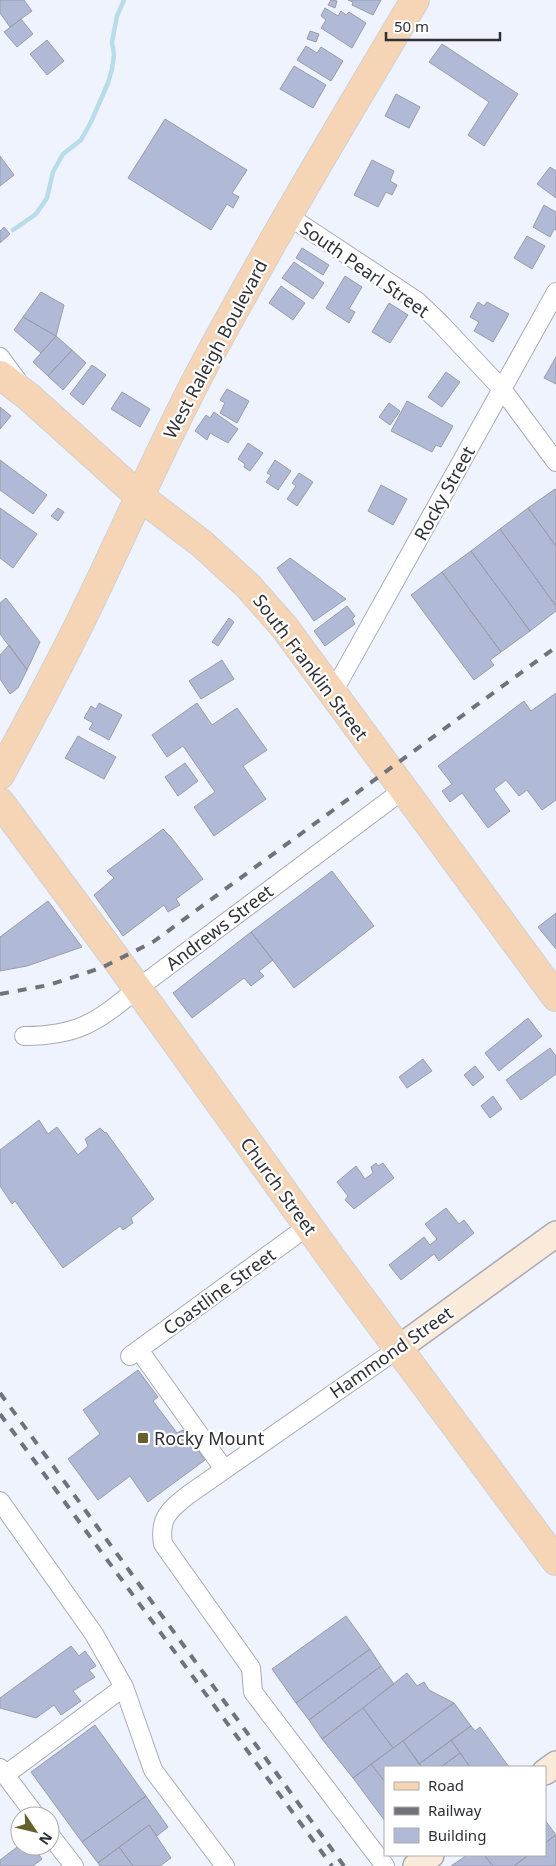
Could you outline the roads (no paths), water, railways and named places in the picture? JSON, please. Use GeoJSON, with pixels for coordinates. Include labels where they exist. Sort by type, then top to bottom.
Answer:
{"type":"FeatureCollection","features":[{"type":"Feature","properties":{"kind":"main road","name":"West Raleigh Boulevard"},"geometry":{"type":"LineString","coordinates":[[0,775],[90,602],[139,496],[198,377],[287,215],[415,0]]}},
{"type":"Feature","properties":{"kind":"main road"},"geometry":{"type":"LineString","coordinates":[[0,375],[29,397]]}},
{"type":"Feature","properties":{"kind":"main road","name":"South Franklin Street"},"geometry":{"type":"LineString","coordinates":[[29,397],[139,496],[201,543],[248,586],[285,628],[403,790],[553,985]]}},
{"type":"Feature","properties":{"kind":"main road","name":"Church Street"},"geometry":{"type":"LineString","coordinates":[[3,806],[308,1226],[556,1561]]}},
{"type":"Feature","properties":{"kind":"street","name":"South Pearl Street"},"geometry":{"type":"LineString","coordinates":[[287,215],[417,300],[502,389],[556,462]]}},
{"type":"Feature","properties":{"kind":"street","name":"Rocky Street"},"geometry":{"type":"LineString","coordinates":[[332,694],[556,292]]}},
{"type":"Feature","properties":{"kind":"street","name":"South Franklin Street"},"geometry":{"type":"LineString","coordinates":[[0,357],[29,397]]}},
{"type":"Feature","properties":{"kind":"street","name":"Andrews Street"},"geometry":{"type":"LineString","coordinates":[[24,1036],[70,1031],[92,1023],[105,1015],[137,988],[403,790]]}},
{"type":"Feature","properties":{"kind":"street","name":"Coastline Street"},"geometry":{"type":"LineString","coordinates":[[224,1469],[134,1353],[308,1226]]}},
{"type":"Feature","properties":{"kind":"street","name":"Hammond Street"},"geometry":{"type":"LineString","coordinates":[[385,1866],[253,1692],[251,1668],[163,1544],[161,1532],[166,1514],[188,1495],[399,1348],[556,1234]]}},
{"type":"Feature","properties":{"kind":"street"},"geometry":{"type":"LineString","coordinates":[[0,1501],[94,1634],[124,1687],[153,1770],[225,1866]]}},
{"type":"Feature","properties":{"kind":"street"},"geometry":{"type":"LineString","coordinates":[[29,1806],[3,1771],[124,1687]]}},
{"type":"Feature","properties":{"kind":"street"},"geometry":{"type":"LineString","coordinates":[[60,1847],[74,1866]]}},
{"type":"Feature","properties":{"kind":"street"},"geometry":{"type":"LineString","coordinates":[[416,1866],[430,1856]]}},
{"type":"Feature","properties":{"kind":"waterway"},"geometry":{"type":"LineString","coordinates":[[13,230],[36,214],[47,198],[53,172],[63,154],[81,140],[91,122],[112,69],[114,55],[112,42],[117,16],[124,0]]}},
{"type":"Feature","properties":{"kind":"railway"},"geometry":{"type":"LineString","coordinates":[[0,994],[49,985],[101,968],[153,942],[556,647]]}},
{"type":"Feature","properties":{"kind":"railway"},"geometry":{"type":"LineString","coordinates":[[0,1393],[344,1866]]}},
{"type":"Feature","properties":{"kind":"railway"},"geometry":{"type":"LineString","coordinates":[[0,1414],[332,1866]]}},
{"type":"Feature","properties":{"kind":"place","name":"Rocky Mount"},"geometry":{"type":"Point","coordinates":[143,1438]}}]}
